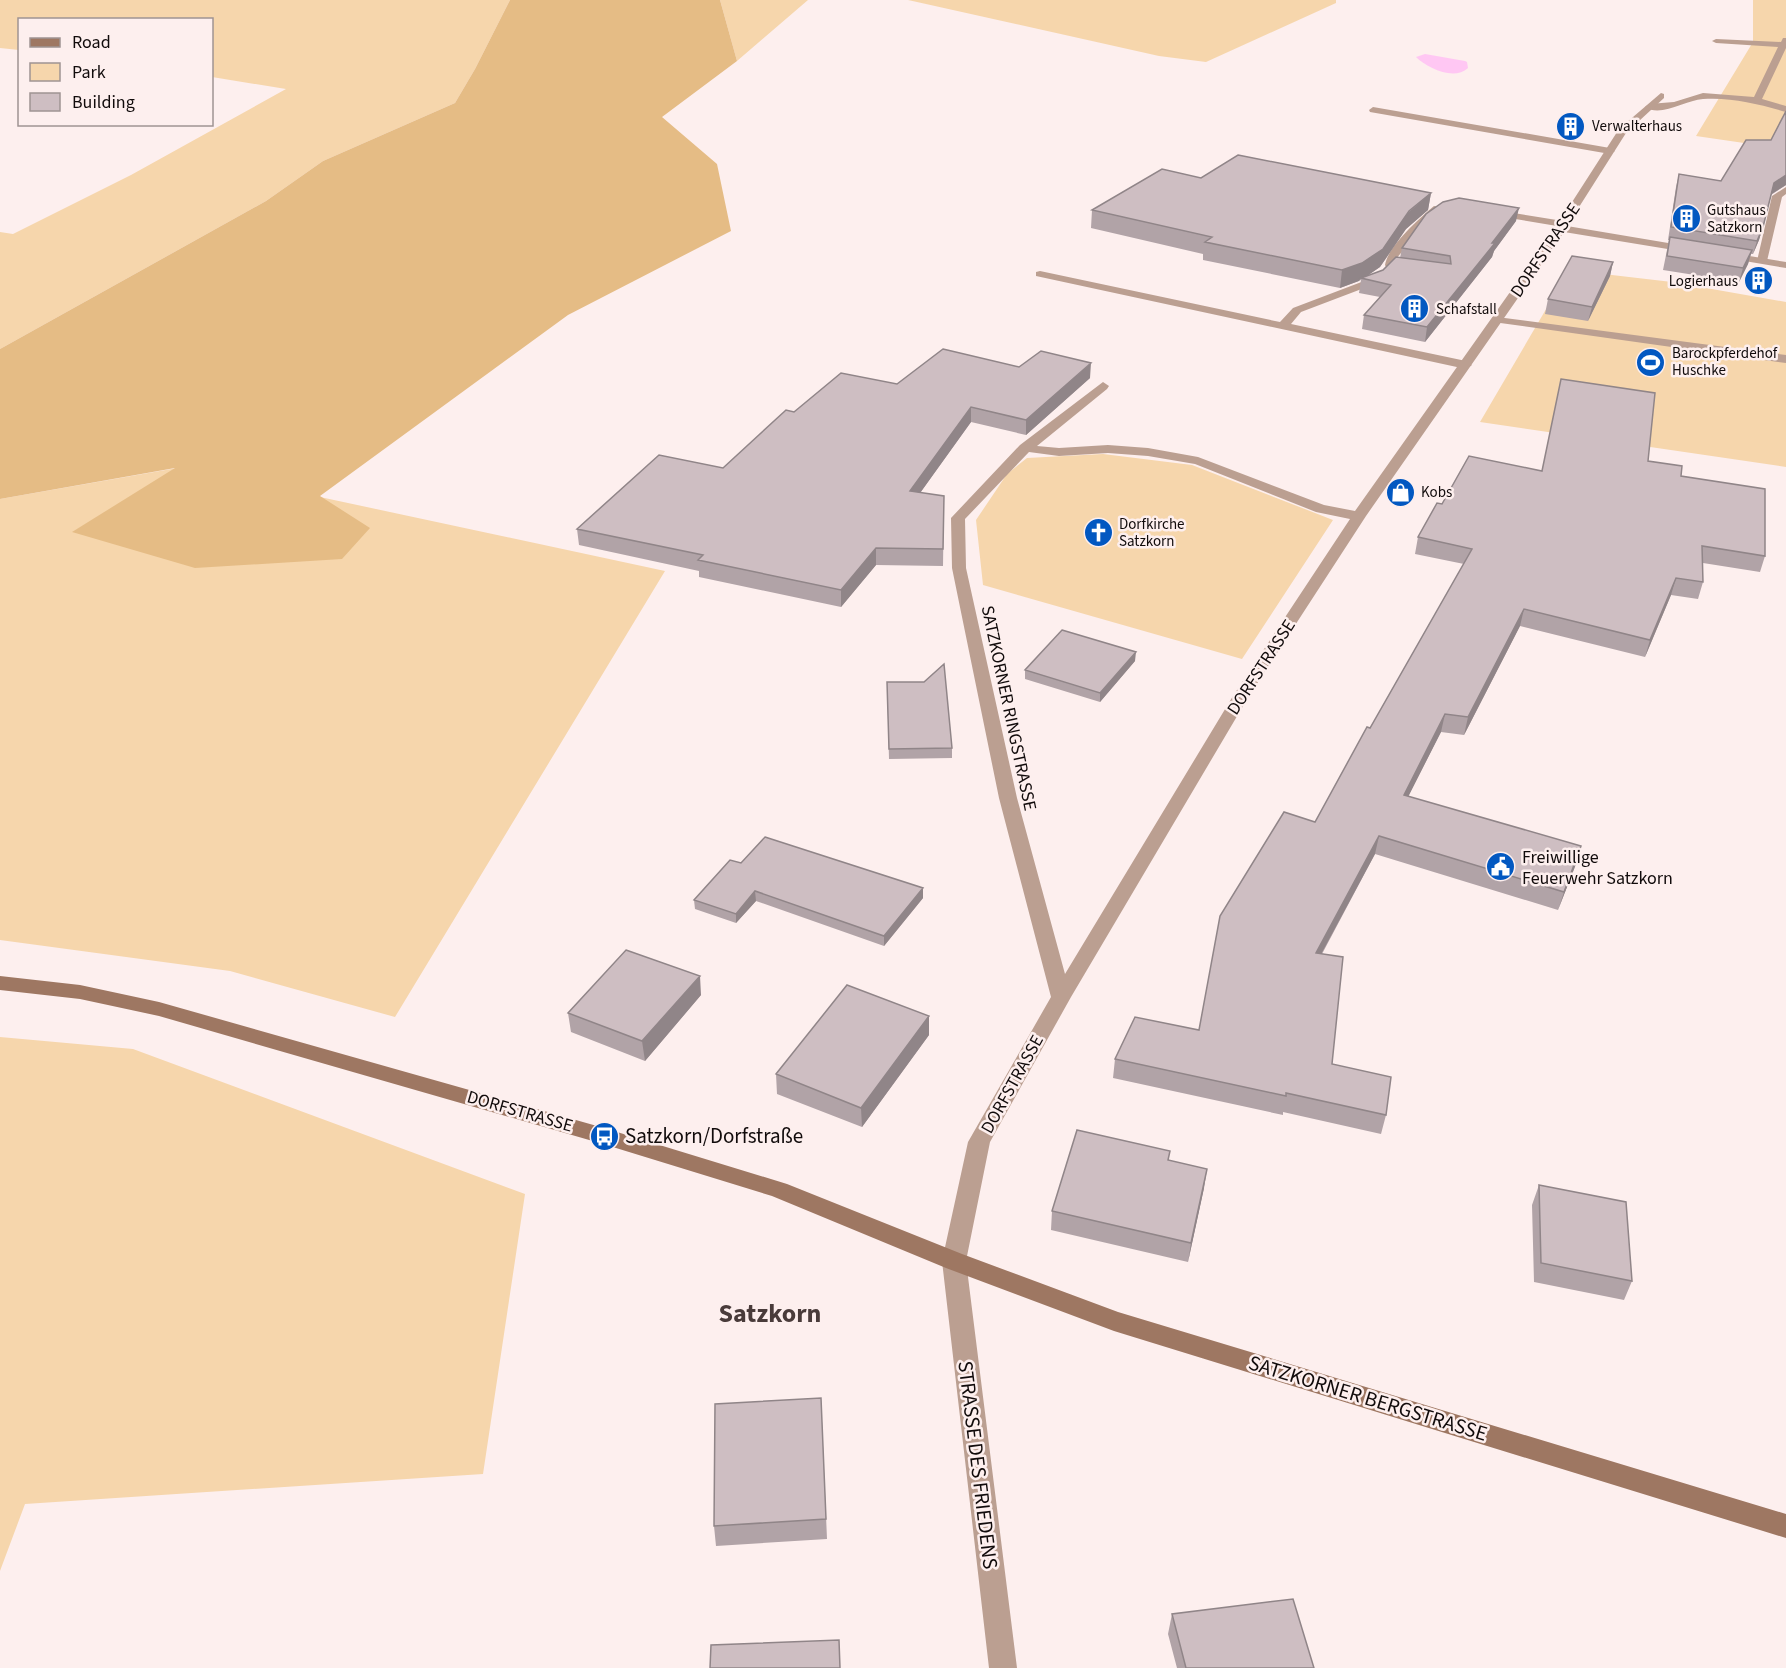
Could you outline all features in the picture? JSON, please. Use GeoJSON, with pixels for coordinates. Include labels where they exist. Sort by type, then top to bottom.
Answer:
{"type":"FeatureCollection","features":[{"type":"Feature","properties":{"kind":"street"},"geometry":{"type":"LineString","coordinates":[[1716,41],[1784,43],[1756,100]]}},
{"type":"Feature","properties":{"kind":"street","name":"DORFSTRASSE"},"geometry":{"type":"LineString","coordinates":[[0,983],[80,992],[159,1009],[524,1113],[779,1190],[954,1261],[979,1143],[1061,997],[1241,696],[1359,516],[1562,226],[1622,131],[1661,96]]}},
{"type":"Feature","properties":{"kind":"street"},"geometry":{"type":"LineString","coordinates":[[1649,107],[1676,105],[1703,96],[1756,100],[1786,109]]}},
{"type":"Feature","properties":{"kind":"street"},"geometry":{"type":"LineString","coordinates":[[1373,110],[1610,151]]}},
{"type":"Feature","properties":{"kind":"street"},"geometry":{"type":"LineString","coordinates":[[1762,261],[1777,195],[1786,190]]}},
{"type":"Feature","properties":{"kind":"street"},"geometry":{"type":"LineString","coordinates":[[1282,327],[1297,310],[1376,280],[1426,217],[1434,210],[1451,206]]}},
{"type":"Feature","properties":{"kind":"street"},"geometry":{"type":"LineString","coordinates":[[1479,210],[1786,265]]}},
{"type":"Feature","properties":{"kind":"street"},"geometry":{"type":"LineString","coordinates":[[1390,265],[1422,270]]}},
{"type":"Feature","properties":{"kind":"street"},"geometry":{"type":"LineString","coordinates":[[1040,274],[1466,365]]}},
{"type":"Feature","properties":{"kind":"street"},"geometry":{"type":"LineString","coordinates":[[1497,320],[1786,359]]}},
{"type":"Feature","properties":{"kind":"street","name":"SATZKORNER RINGSTRASSE"},"geometry":{"type":"LineString","coordinates":[[1061,997],[1008,798],[959,568],[958,518],[982,489],[1025,448],[1103,386]]}},
{"type":"Feature","properties":{"kind":"street"},"geometry":{"type":"LineString","coordinates":[[1025,448],[1059,452],[1108,449],[1148,452],[1198,461],[1321,508],[1359,516]]}},
{"type":"Feature","properties":{"kind":"street","name":"SATZKORNER BERGSTRASSE"},"geometry":{"type":"LineString","coordinates":[[954,1261],[1114,1321],[1786,1526]]}},
{"type":"Feature","properties":{"kind":"street","name":"STRASSE DES FRIEDENS"},"geometry":{"type":"LineString","coordinates":[[954,1261],[1003,1668]]}},
{"type":"Feature","properties":{"kind":"green space"},"geometry":{"type":"Polygon","coordinates":[[[0,0],[510,0],[455,103],[323,161],[266,201],[0,349],[0,232],[13,234],[131,175],[286,89],[213,77],[213,18],[18,18],[18,50],[0,48],[0,0]]]}},
{"type":"Feature","properties":{"kind":"green space"},"geometry":{"type":"Polygon","coordinates":[[[720,0],[808,0],[737,61],[720,0]]]}},
{"type":"Feature","properties":{"kind":"green space"},"geometry":{"type":"Polygon","coordinates":[[[908,0],[1336,0],[1336,3],[1206,62],[1159,56],[908,0]]]}},
{"type":"Feature","properties":{"kind":"green space"},"geometry":{"type":"Polygon","coordinates":[[[1753,0],[1786,0],[1786,149],[1696,136],[1753,42],[1753,0]]]}},
{"type":"Feature","properties":{"kind":"green space","name":"Barockpferdehof Huschke"},"geometry":{"type":"Polygon","coordinates":[[[1569,270],[1672,282],[1786,302],[1786,467],[1480,422],[1569,270]]]}},
{"type":"Feature","properties":{"kind":"green space"},"geometry":{"type":"Polygon","coordinates":[[[1103,454],[1192,465],[1333,520],[1242,659],[983,585],[976,520],[1007,474],[1027,458],[1103,454]]]}},
{"type":"Feature","properties":{"kind":"green space"},"geometry":{"type":"Polygon","coordinates":[[[177,468],[73,532],[320,497],[665,571],[395,1017],[230,971],[0,940],[0,499],[177,468]]]}},
{"type":"Feature","properties":{"kind":"green space"},"geometry":{"type":"Polygon","coordinates":[[[0,1037],[133,1049],[525,1194],[483,1474],[25,1504],[0,1571],[0,1037]]]}},
{"type":"Feature","properties":{"kind":"shaded area"},"geometry":{"type":"Polygon","coordinates":[[[510,0],[720,0],[737,61],[662,117],[717,164],[731,231],[568,315],[320,496],[370,528],[342,559],[195,568],[72,532],[175,468],[0,499],[0,349],[266,201],[323,161],[455,103],[510,0]]]}},
{"type":"Feature","properties":{"kind":"shaded area"},"geometry":{"type":"Polygon","coordinates":[[[1425,54],[1465,61],[1468,68],[1456,73],[1441,72],[1416,57],[1425,54]]]}},
{"type":"Feature","properties":{"kind":"building"},"geometry":{"type":"Polygon","coordinates":[[[1786,111],[1786,175],[1774,183],[1763,227],[1757,241],[1671,227],[1679,174],[1721,181],[1746,140],[1771,140],[1786,111]]]}},
{"type":"Feature","properties":{"kind":"building"},"geometry":{"type":"Polygon","coordinates":[[[1238,155],[1431,193],[1409,211],[1383,249],[1362,263],[1342,270],[1205,242],[1212,237],[1092,210],[1162,169],[1201,178],[1238,155]]]}},
{"type":"Feature","properties":{"kind":"building"},"geometry":{"type":"Polygon","coordinates":[[[1459,198],[1519,208],[1492,243],[1495,243],[1427,327],[1364,315],[1391,285],[1361,278],[1383,270],[1396,257],[1451,264],[1450,256],[1402,248],[1426,214],[1443,202],[1459,198]]]}},
{"type":"Feature","properties":{"kind":"building"},"geometry":{"type":"Polygon","coordinates":[[[1670,237],[1752,250],[1743,268],[1667,256],[1670,237]]]}},
{"type":"Feature","properties":{"kind":"building"},"geometry":{"type":"Polygon","coordinates":[[[1572,256],[1613,262],[1592,307],[1548,299],[1572,256]]]}},
{"type":"Feature","properties":{"kind":"building"},"geometry":{"type":"Polygon","coordinates":[[[943,349],[1019,367],[1041,351],[1091,363],[1026,420],[971,407],[910,491],[944,496],[943,549],[876,548],[841,590],[698,560],[703,555],[577,529],[659,455],[723,468],[786,410],[794,412],[841,373],[897,384],[943,349]]]}},
{"type":"Feature","properties":{"kind":"building"},"geometry":{"type":"Polygon","coordinates":[[[1561,379],[1655,393],[1648,461],[1682,466],[1681,476],[1765,489],[1765,556],[1702,546],[1703,582],[1676,578],[1650,640],[1524,609],[1468,717],[1445,714],[1404,795],[1581,846],[1564,892],[1379,836],[1316,953],[1343,957],[1332,1064],[1391,1077],[1386,1115],[1115,1059],[1135,1017],[1199,1030],[1220,916],[1284,812],[1315,822],[1367,727],[1370,728],[1472,549],[1418,537],[1437,503],[1442,504],[1469,456],[1542,471],[1561,379]]]}},
{"type":"Feature","properties":{"kind":"building"},"geometry":{"type":"Polygon","coordinates":[[[1062,630],[1136,652],[1100,693],[1025,670],[1062,630]]]}},
{"type":"Feature","properties":{"kind":"building"},"geometry":{"type":"Polygon","coordinates":[[[944,664],[952,748],[889,749],[887,682],[924,682],[944,664]]]}},
{"type":"Feature","properties":{"kind":"building"},"geometry":{"type":"Polygon","coordinates":[[[765,837],[923,888],[884,936],[755,891],[736,914],[694,900],[730,860],[741,863],[765,837]]]}},
{"type":"Feature","properties":{"kind":"building"},"geometry":{"type":"Polygon","coordinates":[[[626,950],[700,976],[642,1041],[568,1013],[626,950]]]}},
{"type":"Feature","properties":{"kind":"building"},"geometry":{"type":"Polygon","coordinates":[[[847,985],[929,1016],[861,1108],[776,1074],[847,985]]]}},
{"type":"Feature","properties":{"kind":"building"},"geometry":{"type":"Polygon","coordinates":[[[1077,1130],[1170,1151],[1168,1160],[1207,1169],[1191,1243],[1052,1211],[1077,1130]]]}},
{"type":"Feature","properties":{"kind":"building"},"geometry":{"type":"Polygon","coordinates":[[[1539,1185],[1626,1202],[1632,1281],[1541,1263],[1539,1185]]]}},
{"type":"Feature","properties":{"kind":"building"},"geometry":{"type":"Polygon","coordinates":[[[821,1398],[826,1519],[714,1526],[715,1404],[821,1398]]]}},
{"type":"Feature","properties":{"kind":"building"},"geometry":{"type":"Polygon","coordinates":[[[1293,1599],[1314,1668],[1186,1668],[1172,1614],[1293,1599]]]}},
{"type":"Feature","properties":{"kind":"building"},"geometry":{"type":"Polygon","coordinates":[[[839,1640],[840,1668],[710,1668],[711,1645],[839,1640]]]}},
{"type":"Feature","properties":{"kind":"place","name":"Verwalterhaus"},"geometry":{"type":"Point","coordinates":[1571,126]}},
{"type":"Feature","properties":{"kind":"place","name":"Gutshaus Satzkorn"},"geometry":{"type":"Point","coordinates":[1686,219]}},
{"type":"Feature","properties":{"kind":"place","name":"Logierhaus"},"geometry":{"type":"Point","coordinates":[1759,281]}},
{"type":"Feature","properties":{"kind":"place","name":"Schafstall"},"geometry":{"type":"Point","coordinates":[1415,309]}},
{"type":"Feature","properties":{"kind":"place","name":"Barockpferdehof Huschke"},"geometry":{"type":"Point","coordinates":[1651,362]}},
{"type":"Feature","properties":{"kind":"place","name":"Kobs"},"geometry":{"type":"Point","coordinates":[1400,492]}},
{"type":"Feature","properties":{"kind":"place","name":"Dorfkirche Satzkorn"},"geometry":{"type":"Point","coordinates":[1098,533]}},
{"type":"Feature","properties":{"kind":"place","name":"Freiwillige Feuerwehr Satzkorn"},"geometry":{"type":"Point","coordinates":[1501,867]}},
{"type":"Feature","properties":{"kind":"place","name":"Satzkorn/Dorfstraße"},"geometry":{"type":"Point","coordinates":[604,1136]}},
{"type":"Feature","properties":{"kind":"district","name":"Satzkorn"},"geometry":{"type":"Point","coordinates":[770,1313]}}]}
